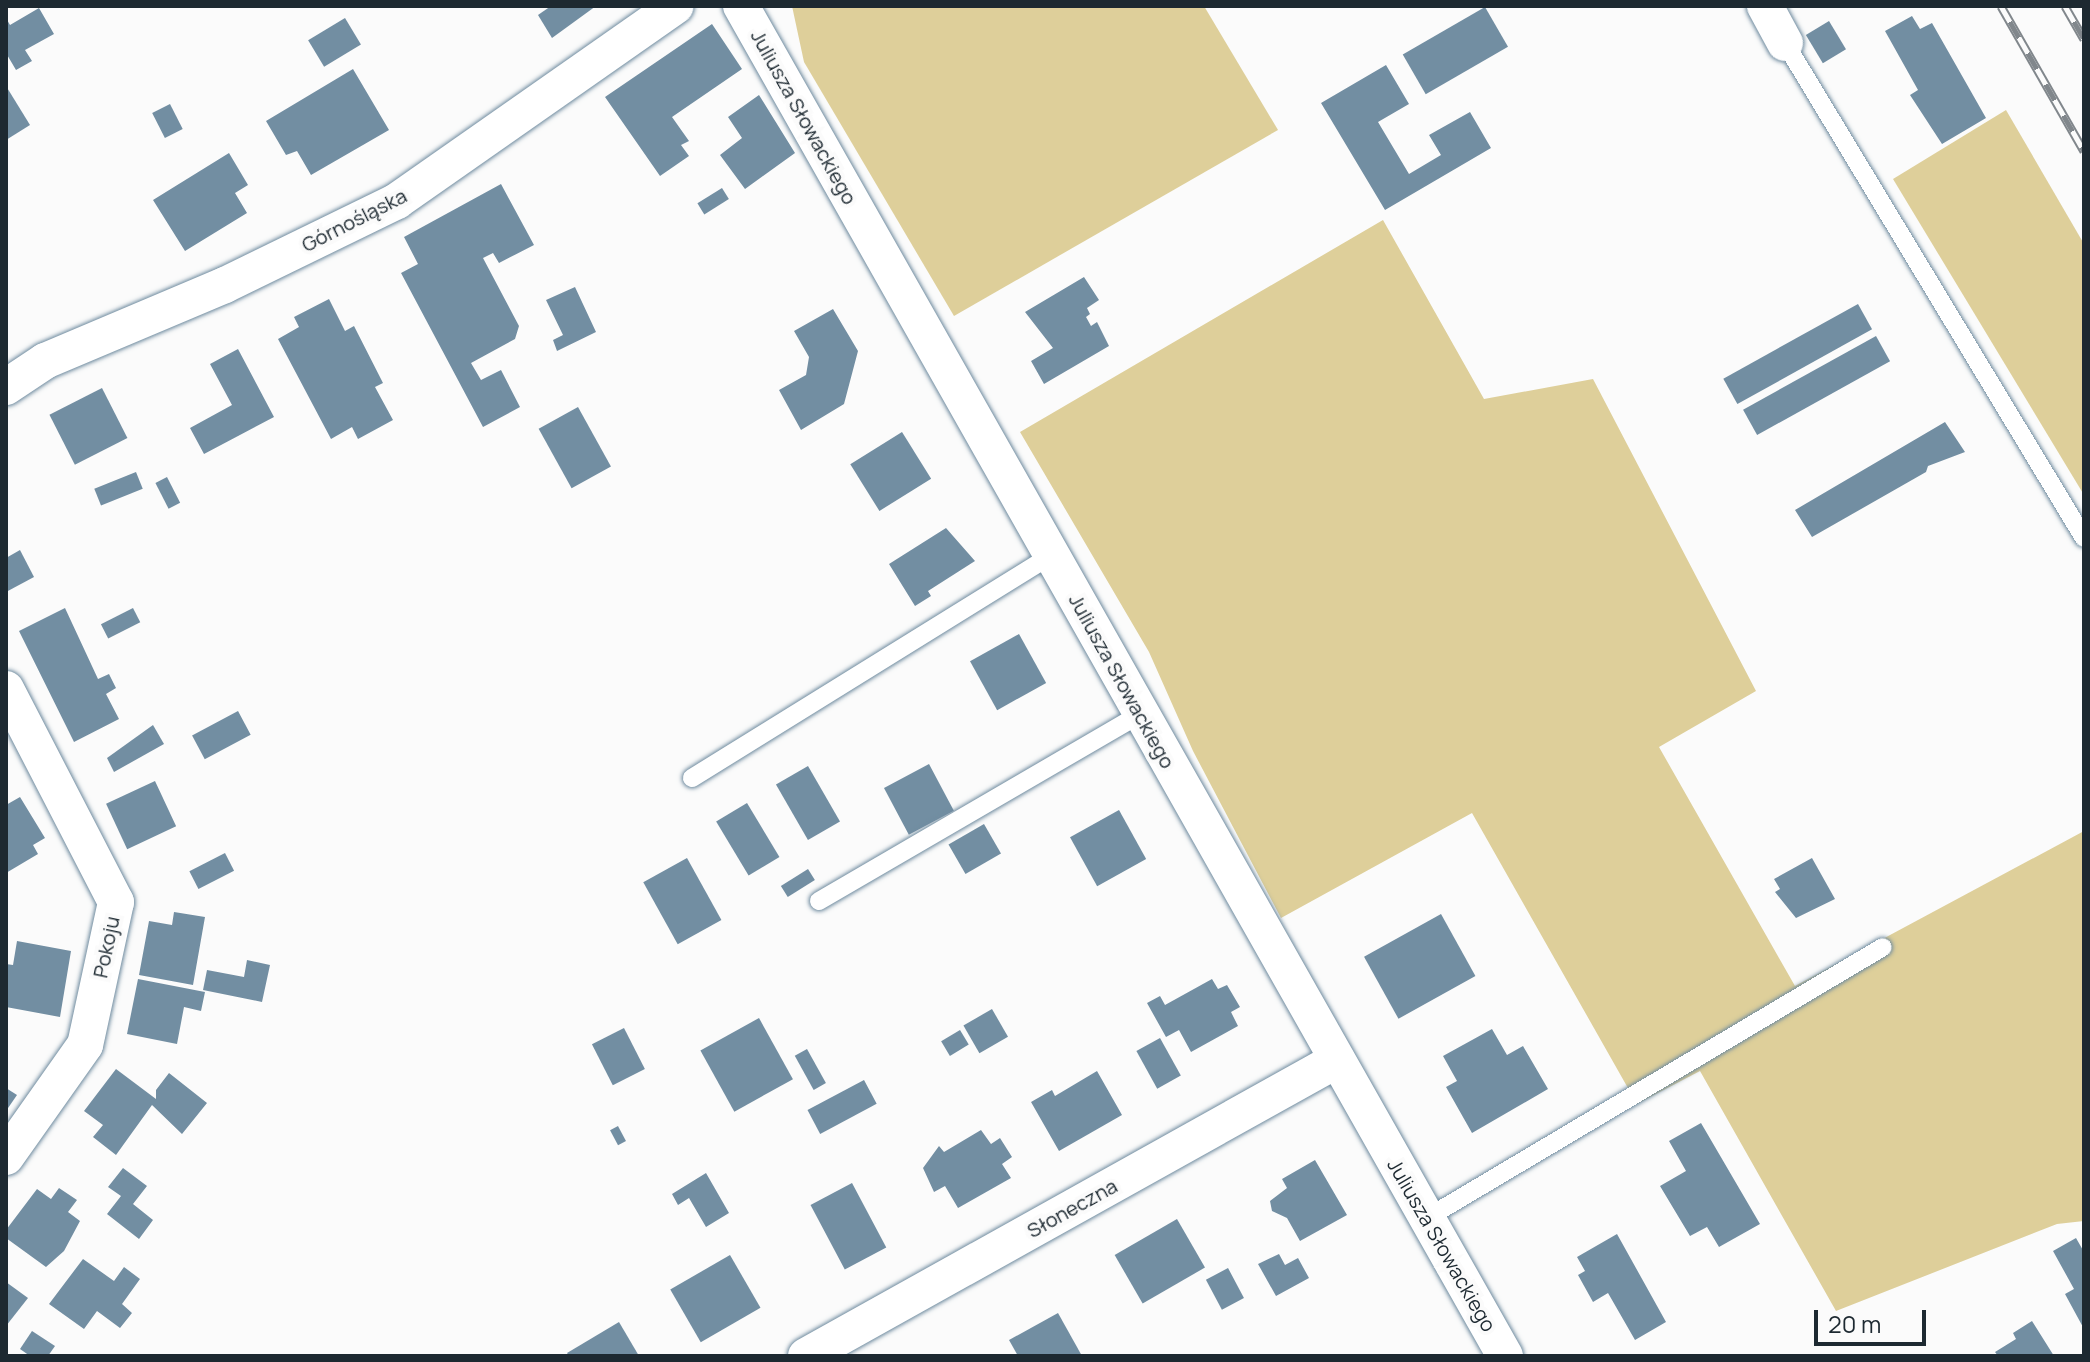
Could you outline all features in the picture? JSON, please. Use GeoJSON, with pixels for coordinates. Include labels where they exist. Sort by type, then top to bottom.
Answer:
{"type":"FeatureCollection","features":[{"type":"Feature","properties":{"kind":"street","name":"Górnośląska"},"geometry":{"type":"LineString","coordinates":[[6,387],[45,361],[225,285],[397,201],[675,6]]}},
{"type":"Feature","properties":{"kind":"street","name":"Juliusza Słowackiego"},"geometry":{"type":"LineString","coordinates":[[741,6],[1505,1356]]}},
{"type":"Feature","properties":{"kind":"street"},"geometry":{"type":"LineString","coordinates":[[769,6],[777,68]]}},
{"type":"Feature","properties":{"kind":"street"},"geometry":{"type":"LineString","coordinates":[[1765,6],[1785,43]]}},
{"type":"Feature","properties":{"kind":"street","name":"Pokoju"},"geometry":{"type":"LineString","coordinates":[[6,689],[116,902],[85,1045],[6,1157]]}},
{"type":"Feature","properties":{"kind":"street","name":"Słoneczna"},"geometry":{"type":"LineString","coordinates":[[806,1356],[1337,1060]]}},
{"type":"Feature","properties":{"kind":"lane"},"geometry":{"type":"LineString","coordinates":[[1785,43],[2084,538]]}},
{"type":"Feature","properties":{"kind":"lane"},"geometry":{"type":"LineString","coordinates":[[692,778],[1051,555]]}},
{"type":"Feature","properties":{"kind":"lane"},"geometry":{"type":"LineString","coordinates":[[819,901],[1140,714]]}},
{"type":"Feature","properties":{"kind":"lane"},"geometry":{"type":"LineString","coordinates":[[1427,1218],[1883,947]]}},
{"type":"Feature","properties":{"kind":"shaded area"},"geometry":{"type":"Polygon","coordinates":[[[792,6],[1204,6],[1278,130],[954,316],[804,62],[792,6]]]}},
{"type":"Feature","properties":{"kind":"shaded area"},"geometry":{"type":"Polygon","coordinates":[[[2006,110],[2084,244],[2084,495],[1893,179],[2006,110]]]}},
{"type":"Feature","properties":{"kind":"shaded area"},"geometry":{"type":"Polygon","coordinates":[[[1383,220],[1484,399],[1593,379],[1756,691],[1659,747],[1795,986],[2084,831],[2084,1221],[2057,1224],[1836,1311],[1700,1071],[1637,1104],[1472,813],[1281,918],[1193,751],[1149,652],[1020,432],[1383,220]]]}},
{"type":"Feature","properties":{"kind":"building"},"geometry":{"type":"Polygon","coordinates":[[[551,6],[596,6],[552,38],[538,15],[551,6]]]}},
{"type":"Feature","properties":{"kind":"building"},"geometry":{"type":"Polygon","coordinates":[[[1485,7],[1508,47],[1426,94],[1403,54],[1485,7]]]}},
{"type":"Feature","properties":{"kind":"building"},"geometry":{"type":"Polygon","coordinates":[[[39,8],[54,34],[25,50],[32,61],[16,70],[6,53],[6,18],[10,25],[39,8]]]}},
{"type":"Feature","properties":{"kind":"building"},"geometry":{"type":"Polygon","coordinates":[[[1912,16],[1920,29],[1932,23],[1986,118],[1942,144],[1910,95],[1918,90],[1885,31],[1912,16]]]}},
{"type":"Feature","properties":{"kind":"building"},"geometry":{"type":"Polygon","coordinates":[[[345,18],[361,45],[324,67],[308,40],[345,18]]]}},
{"type":"Feature","properties":{"kind":"building"},"geometry":{"type":"Polygon","coordinates":[[[1829,21],[1846,49],[1823,63],[1806,35],[1829,21]]]}},
{"type":"Feature","properties":{"kind":"building"},"geometry":{"type":"Polygon","coordinates":[[[712,24],[742,69],[672,117],[689,141],[681,145],[689,156],[660,176],[605,97],[712,24]]]}},
{"type":"Feature","properties":{"kind":"building"},"geometry":{"type":"Polygon","coordinates":[[[1386,65],[1409,104],[1378,122],[1409,174],[1441,155],[1429,135],[1470,112],[1491,148],[1385,210],[1321,103],[1386,65]]]}},
{"type":"Feature","properties":{"kind":"building"},"geometry":{"type":"Polygon","coordinates":[[[353,69],[389,130],[311,175],[297,151],[286,155],[266,121],[353,69]]]}},
{"type":"Feature","properties":{"kind":"building"},"geometry":{"type":"Polygon","coordinates":[[[6,86],[30,125],[6,140],[6,86]]]}},
{"type":"Feature","properties":{"kind":"building"},"geometry":{"type":"Polygon","coordinates":[[[759,95],[795,153],[745,189],[720,155],[742,138],[728,117],[759,95]]]}},
{"type":"Feature","properties":{"kind":"building"},"geometry":{"type":"Polygon","coordinates":[[[170,104],[183,129],[165,138],[152,113],[170,104]]]}},
{"type":"Feature","properties":{"kind":"building"},"geometry":{"type":"Polygon","coordinates":[[[229,153],[248,185],[235,193],[247,213],[185,251],[153,200],[229,153]]]}},
{"type":"Feature","properties":{"kind":"building"},"geometry":{"type":"Polygon","coordinates":[[[501,184],[534,245],[499,263],[493,253],[483,258],[519,326],[515,339],[471,363],[481,380],[501,370],[520,407],[483,427],[401,273],[418,264],[404,237],[501,184]]]}},
{"type":"Feature","properties":{"kind":"building"},"geometry":{"type":"Polygon","coordinates":[[[722,188],[729,199],[704,214],[697,203],[722,188]]]}},
{"type":"Feature","properties":{"kind":"building"},"geometry":{"type":"Polygon","coordinates":[[[1084,277],[1099,300],[1087,308],[1090,314],[1086,317],[1091,326],[1097,322],[1109,346],[1044,384],[1031,361],[1053,348],[1025,312],[1084,277]]]}},
{"type":"Feature","properties":{"kind":"building"},"geometry":{"type":"Polygon","coordinates":[[[575,287],[596,332],[557,351],[553,340],[563,335],[546,300],[575,287]]]}},
{"type":"Feature","properties":{"kind":"building"},"geometry":{"type":"Polygon","coordinates":[[[329,299],[345,331],[354,326],[383,383],[375,387],[393,420],[358,439],[352,427],[331,439],[278,339],[299,327],[294,317],[329,299]]]}},
{"type":"Feature","properties":{"kind":"building"},"geometry":{"type":"Polygon","coordinates":[[[1858,304],[1872,329],[1737,404],[1723,379],[1858,304]]]}},
{"type":"Feature","properties":{"kind":"building"},"geometry":{"type":"Polygon","coordinates":[[[833,309],[858,351],[844,404],[801,430],[779,390],[806,375],[809,357],[794,331],[833,309]]]}},
{"type":"Feature","properties":{"kind":"building"},"geometry":{"type":"Polygon","coordinates":[[[1876,336],[1890,361],[1757,435],[1743,410],[1876,336]]]}},
{"type":"Feature","properties":{"kind":"building"},"geometry":{"type":"Polygon","coordinates":[[[238,349],[274,417],[204,454],[190,428],[232,405],[210,364],[238,349]]]}},
{"type":"Feature","properties":{"kind":"building"},"geometry":{"type":"Polygon","coordinates":[[[102,388],[127,438],[75,465],[49,415],[102,388]]]}},
{"type":"Feature","properties":{"kind":"building"},"geometry":{"type":"Polygon","coordinates":[[[578,407],[611,466],[572,488],[539,429],[578,407]]]}},
{"type":"Feature","properties":{"kind":"building"},"geometry":{"type":"Polygon","coordinates":[[[1945,422],[1965,452],[1928,466],[1926,472],[1812,537],[1795,510],[1945,422]]]}},
{"type":"Feature","properties":{"kind":"building"},"geometry":{"type":"Polygon","coordinates":[[[902,432],[931,479],[879,511],[850,464],[902,432]]]}},
{"type":"Feature","properties":{"kind":"building"},"geometry":{"type":"Polygon","coordinates":[[[136,472],[143,489],[101,506],[94,489],[136,472]]]}},
{"type":"Feature","properties":{"kind":"building"},"geometry":{"type":"Polygon","coordinates":[[[167,477],[180,503],[169,509],[155,483],[167,477]]]}},
{"type":"Feature","properties":{"kind":"building"},"geometry":{"type":"Polygon","coordinates":[[[946,528],[975,561],[928,591],[931,596],[915,606],[889,564],[946,528]]]}},
{"type":"Feature","properties":{"kind":"building"},"geometry":{"type":"Polygon","coordinates":[[[20,550],[34,577],[6,592],[6,558],[20,550]]]}},
{"type":"Feature","properties":{"kind":"building"},"geometry":{"type":"Polygon","coordinates":[[[65,608],[98,679],[109,674],[116,688],[106,694],[119,719],[74,742],[19,631],[65,608]]]}},
{"type":"Feature","properties":{"kind":"building"},"geometry":{"type":"Polygon","coordinates":[[[133,608],[140,622],[108,639],[101,624],[133,608]]]}},
{"type":"Feature","properties":{"kind":"building"},"geometry":{"type":"Polygon","coordinates":[[[1019,634],[1046,683],[997,710],[970,661],[1019,634]]]}},
{"type":"Feature","properties":{"kind":"building"},"geometry":{"type":"Polygon","coordinates":[[[238,711],[251,735],[205,759],[192,735],[238,711]]]}},
{"type":"Feature","properties":{"kind":"building"},"geometry":{"type":"Polygon","coordinates":[[[153,725],[164,744],[114,772],[107,758],[153,725]]]}},
{"type":"Feature","properties":{"kind":"building"},"geometry":{"type":"Polygon","coordinates":[[[929,764],[954,811],[909,835],[884,788],[929,764]]]}},
{"type":"Feature","properties":{"kind":"building"},"geometry":{"type":"Polygon","coordinates":[[[808,766],[840,821],[808,840],[776,785],[808,766]]]}},
{"type":"Feature","properties":{"kind":"building"},"geometry":{"type":"Polygon","coordinates":[[[155,781],[176,826],[127,849],[106,804],[155,781]]]}},
{"type":"Feature","properties":{"kind":"building"},"geometry":{"type":"Polygon","coordinates":[[[20,797],[45,838],[33,845],[38,854],[6,873],[6,805],[20,797]]]}},
{"type":"Feature","properties":{"kind":"building"},"geometry":{"type":"Polygon","coordinates":[[[747,803],[779,857],[749,876],[716,822],[747,803]]]}},
{"type":"Feature","properties":{"kind":"building"},"geometry":{"type":"Polygon","coordinates":[[[1119,810],[1146,859],[1097,886],[1070,837],[1119,810]]]}},
{"type":"Feature","properties":{"kind":"building"},"geometry":{"type":"Polygon","coordinates":[[[984,824],[1001,853],[965,874],[948,844],[984,824]]]}},
{"type":"Feature","properties":{"kind":"building"},"geometry":{"type":"Polygon","coordinates":[[[225,853],[234,871],[198,889],[189,871],[225,853]]]}},
{"type":"Feature","properties":{"kind":"building"},"geometry":{"type":"Polygon","coordinates":[[[687,858],[721,920],[678,944],[643,882],[687,858]]]}},
{"type":"Feature","properties":{"kind":"building"},"geometry":{"type":"Polygon","coordinates":[[[1812,858],[1835,899],[1796,918],[1775,892],[1780,889],[1774,879],[1812,858]]]}},
{"type":"Feature","properties":{"kind":"building"},"geometry":{"type":"Polygon","coordinates":[[[808,869],[815,880],[788,897],[781,886],[808,869]]]}},
{"type":"Feature","properties":{"kind":"building"},"geometry":{"type":"Polygon","coordinates":[[[174,912],[205,917],[193,985],[139,975],[149,921],[172,925],[174,912]]]}},
{"type":"Feature","properties":{"kind":"building"},"geometry":{"type":"Polygon","coordinates":[[[1441,914],[1475,976],[1398,1019],[1364,957],[1441,914]]]}},
{"type":"Feature","properties":{"kind":"building"},"geometry":{"type":"Polygon","coordinates":[[[17,941],[71,951],[60,1017],[6,1007],[6,964],[13,965],[17,941]]]}},
{"type":"Feature","properties":{"kind":"building"},"geometry":{"type":"Polygon","coordinates":[[[247,960],[270,965],[262,1002],[203,990],[207,970],[244,977],[247,960]]]}},
{"type":"Feature","properties":{"kind":"building"},"geometry":{"type":"Polygon","coordinates":[[[138,979],[205,992],[201,1011],[184,1007],[177,1044],[127,1034],[138,979]]]}},
{"type":"Feature","properties":{"kind":"building"},"geometry":{"type":"Polygon","coordinates":[[[1212,979],[1218,989],[1227,985],[1240,1007],[1231,1012],[1238,1026],[1191,1052],[1179,1030],[1166,1037],[1147,1003],[1160,996],[1165,1005],[1212,979]]]}},
{"type":"Feature","properties":{"kind":"building"},"geometry":{"type":"Polygon","coordinates":[[[992,1009],[1008,1037],[979,1053],[963,1026],[992,1009]]]}},
{"type":"Feature","properties":{"kind":"building"},"geometry":{"type":"Polygon","coordinates":[[[759,1018],[793,1079],[734,1112],[700,1050],[759,1018]]]}},
{"type":"Feature","properties":{"kind":"building"},"geometry":{"type":"Polygon","coordinates":[[[624,1028],[645,1069],[613,1085],[592,1044],[624,1028]]]}},
{"type":"Feature","properties":{"kind":"building"},"geometry":{"type":"Polygon","coordinates":[[[1492,1029],[1507,1055],[1523,1046],[1548,1089],[1472,1133],[1446,1087],[1457,1081],[1443,1056],[1492,1029]]]}},
{"type":"Feature","properties":{"kind":"building"},"geometry":{"type":"Polygon","coordinates":[[[960,1030],[969,1045],[950,1056],[941,1041],[960,1030]]]}},
{"type":"Feature","properties":{"kind":"building"},"geometry":{"type":"Polygon","coordinates":[[[1160,1038],[1181,1076],[1157,1089],[1136,1051],[1160,1038]]]}},
{"type":"Feature","properties":{"kind":"building"},"geometry":{"type":"Polygon","coordinates":[[[807,1049],[826,1083],[814,1090],[795,1056],[807,1049]]]}},
{"type":"Feature","properties":{"kind":"building"},"geometry":{"type":"Polygon","coordinates":[[[116,1069],[156,1099],[156,1090],[169,1073],[207,1103],[182,1134],[152,1105],[116,1155],[93,1137],[103,1125],[84,1111],[116,1069]]]}},
{"type":"Feature","properties":{"kind":"building"},"geometry":{"type":"Polygon","coordinates":[[[1097,1071],[1122,1115],[1059,1151],[1031,1102],[1052,1090],[1055,1096],[1097,1071]]]}},
{"type":"Feature","properties":{"kind":"building"},"geometry":{"type":"Polygon","coordinates":[[[864,1080],[877,1104],[820,1134],[807,1110],[864,1080]]]}},
{"type":"Feature","properties":{"kind":"building"},"geometry":{"type":"Polygon","coordinates":[[[6,1088],[17,1095],[6,1111],[6,1088]]]}},
{"type":"Feature","properties":{"kind":"building"},"geometry":{"type":"Polygon","coordinates":[[[1701,1123],[1760,1224],[1719,1247],[1707,1227],[1690,1236],[1660,1186],[1686,1171],[1669,1141],[1701,1123]]]}},
{"type":"Feature","properties":{"kind":"building"},"geometry":{"type":"Polygon","coordinates":[[[618,1126],[626,1141],[618,1145],[610,1130],[618,1126]]]}},
{"type":"Feature","properties":{"kind":"building"},"geometry":{"type":"Polygon","coordinates":[[[981,1130],[991,1144],[1000,1138],[1012,1157],[1002,1164],[1011,1178],[958,1208],[945,1186],[934,1192],[923,1168],[939,1146],[944,1152],[981,1130]]]}},
{"type":"Feature","properties":{"kind":"building"},"geometry":{"type":"Polygon","coordinates":[[[1315,1160],[1347,1215],[1300,1241],[1287,1218],[1272,1211],[1270,1201],[1287,1188],[1282,1179],[1315,1160]]]}},
{"type":"Feature","properties":{"kind":"building"},"geometry":{"type":"Polygon","coordinates":[[[123,1168],[147,1186],[133,1204],[153,1220],[139,1239],[107,1214],[121,1196],[108,1187],[123,1168]]]}},
{"type":"Feature","properties":{"kind":"building"},"geometry":{"type":"Polygon","coordinates":[[[706,1173],[729,1213],[706,1227],[689,1198],[678,1205],[672,1194],[706,1173]]]}},
{"type":"Feature","properties":{"kind":"building"},"geometry":{"type":"Polygon","coordinates":[[[852,1183],[886,1247],[845,1270],[811,1205],[852,1183]]]}},
{"type":"Feature","properties":{"kind":"building"},"geometry":{"type":"Polygon","coordinates":[[[59,1188],[77,1200],[68,1212],[80,1221],[64,1251],[46,1267],[6,1238],[6,1230],[37,1189],[51,1199],[59,1188]]]}},
{"type":"Feature","properties":{"kind":"building"},"geometry":{"type":"Polygon","coordinates":[[[1177,1219],[1205,1267],[1143,1303],[1115,1255],[1177,1219]]]}},
{"type":"Feature","properties":{"kind":"building"},"geometry":{"type":"Polygon","coordinates":[[[1617,1234],[1666,1322],[1635,1340],[1608,1293],[1593,1302],[1578,1275],[1585,1271],[1577,1257],[1617,1234]]]}},
{"type":"Feature","properties":{"kind":"building"},"geometry":{"type":"Polygon","coordinates":[[[2076,1238],[2084,1252],[2084,1329],[2065,1294],[2074,1289],[2053,1251],[2076,1238]]]}},
{"type":"Feature","properties":{"kind":"building"},"geometry":{"type":"Polygon","coordinates":[[[1279,1254],[1285,1265],[1298,1258],[1309,1278],[1276,1296],[1258,1264],[1279,1254]]]}},
{"type":"Feature","properties":{"kind":"building"},"geometry":{"type":"Polygon","coordinates":[[[730,1255],[761,1308],[701,1342],[670,1290],[730,1255]]]}},
{"type":"Feature","properties":{"kind":"building"},"geometry":{"type":"Polygon","coordinates":[[[83,1259],[114,1281],[124,1267],[140,1279],[122,1304],[132,1313],[120,1328],[97,1311],[84,1329],[49,1304],[83,1259]]]}},
{"type":"Feature","properties":{"kind":"building"},"geometry":{"type":"Polygon","coordinates":[[[1228,1268],[1244,1298],[1222,1310],[1206,1280],[1228,1268]]]}},
{"type":"Feature","properties":{"kind":"building"},"geometry":{"type":"Polygon","coordinates":[[[6,1282],[28,1298],[6,1326],[6,1282]]]}},
{"type":"Feature","properties":{"kind":"building"},"geometry":{"type":"Polygon","coordinates":[[[1058,1313],[1082,1356],[1018,1356],[1009,1340],[1058,1313]]]}},
{"type":"Feature","properties":{"kind":"building"},"geometry":{"type":"Polygon","coordinates":[[[2032,1321],[2054,1356],[1998,1356],[1995,1352],[2016,1339],[2013,1333],[2032,1321]]]}},
{"type":"Feature","properties":{"kind":"building"},"geometry":{"type":"Polygon","coordinates":[[[619,1322],[639,1356],[569,1356],[567,1353],[619,1322]]]}},
{"type":"Feature","properties":{"kind":"building"},"geometry":{"type":"Polygon","coordinates":[[[32,1331],[55,1346],[48,1356],[30,1356],[20,1349],[32,1331]]]}},
{"type":"Feature","properties":{"kind":"railway"},"geometry":{"type":"LineString","coordinates":[[2001,6],[2084,151]]}},
{"type":"Feature","properties":{"kind":"railway"},"geometry":{"type":"LineString","coordinates":[[2065,6],[2084,39]]}}]}
